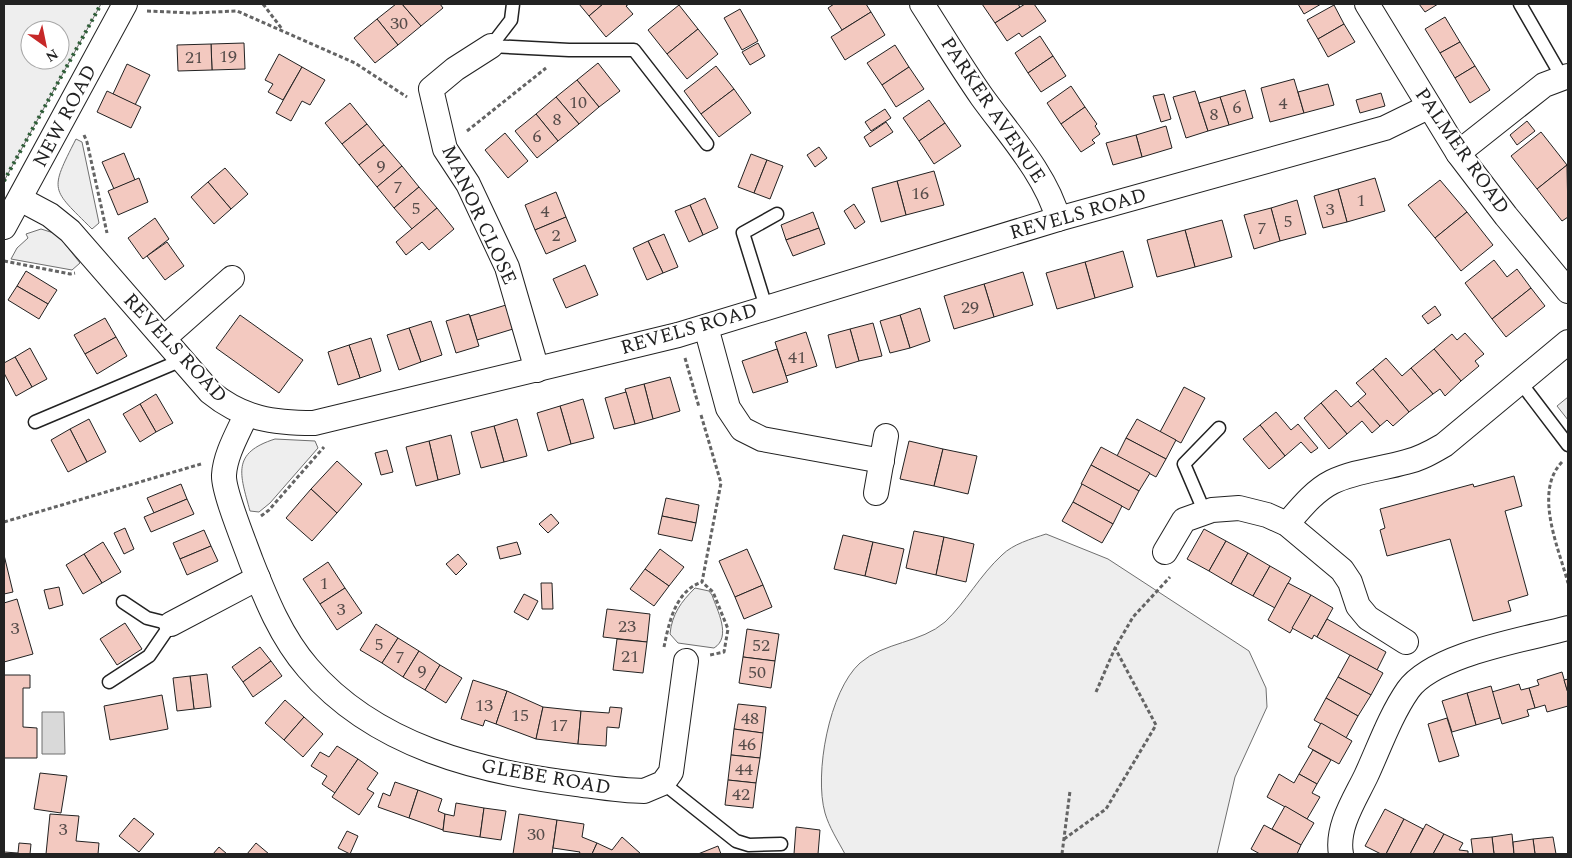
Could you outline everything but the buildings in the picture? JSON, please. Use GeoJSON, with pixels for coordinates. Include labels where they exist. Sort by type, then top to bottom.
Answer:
{"type":"FeatureCollection","features":[{"type":"Feature","properties":{"kind":"street","name":"PARKER AVENUE"},"geometry":{"type":"LineString","coordinates":[[922,4],[978,91],[1042,182],[1054,204],[1058,219]]}},
{"type":"Feature","properties":{"kind":"street","name":"PALMER ROAD"},"geometry":{"type":"LineString","coordinates":[[1367,4],[1428,107],[1458,153],[1506,216],[1568,290]]}},
{"type":"Feature","properties":{"kind":"street","name":"NEW ROAD"},"geometry":{"type":"LineString","coordinates":[[4,227],[123,7]]}},
{"type":"Feature","properties":{"kind":"street","name":"MANOR CLOSE"},"geometry":{"type":"LineString","coordinates":[[490,46],[455,69],[431,89],[446,149],[468,184],[507,267],[537,370]]}},
{"type":"Feature","properties":{"kind":"street"},"geometry":{"type":"LineString","coordinates":[[1458,153],[1544,85],[1565,76]]}},
{"type":"Feature","properties":{"kind":"street","name":"REVELS ROAD"},"geometry":{"type":"LineString","coordinates":[[20,199],[61,223],[210,392],[228,406],[246,415],[272,421],[314,424],[678,335],[1058,219],[1384,128],[1428,107]]}},
{"type":"Feature","properties":{"kind":"street"},"geometry":{"type":"LineString","coordinates":[[164,338],[232,278]]}},
{"type":"Feature","properties":{"kind":"street"},"geometry":{"type":"LineString","coordinates":[[706,327],[728,408],[742,429],[762,439],[882,461]]}},
{"type":"Feature","properties":{"kind":"street"},"geometry":{"type":"LineString","coordinates":[[1287,524],[1303,504],[1331,482],[1352,474],[1406,462],[1424,456],[1444,445],[1521,383],[1568,342]]}},
{"type":"Feature","properties":{"kind":"street","name":"GLEBE ROAD"},"geometry":{"type":"LineString","coordinates":[[246,415],[228,457],[223,476],[241,532],[275,619],[308,668],[344,700],[391,733],[442,755],[518,776],[634,791],[644,791],[663,783]]}},
{"type":"Feature","properties":{"kind":"street"},"geometry":{"type":"LineString","coordinates":[[876,493],[886,436]]}},
{"type":"Feature","properties":{"kind":"street"},"geometry":{"type":"LineString","coordinates":[[1165,552],[1184,520],[1205,513],[1239,508],[1268,515],[1287,524],[1342,570],[1350,582],[1358,606],[1368,618],[1406,642]]}},
{"type":"Feature","properties":{"kind":"street"},"geometry":{"type":"LineString","coordinates":[[171,624],[258,578]]}},
{"type":"Feature","properties":{"kind":"street"},"geometry":{"type":"LineString","coordinates":[[1341,854],[1340,835],[1348,815],[1399,704],[1420,678],[1443,662],[1568,628]]}},
{"type":"Feature","properties":{"kind":"street"},"geometry":{"type":"LineString","coordinates":[[663,783],[671,772],[686,661]]}},
{"type":"Feature","properties":{"kind":"lane"},"geometry":{"type":"LineString","coordinates":[[490,46],[511,20],[513,4]]}},
{"type":"Feature","properties":{"kind":"lane"},"geometry":{"type":"LineString","coordinates":[[1520,4],[1565,76]]}},
{"type":"Feature","properties":{"kind":"lane"},"geometry":{"type":"LineString","coordinates":[[490,46],[569,50],[634,50],[707,144]]}},
{"type":"Feature","properties":{"kind":"lane"},"geometry":{"type":"LineString","coordinates":[[766,307],[743,233],[777,214]]}},
{"type":"Feature","properties":{"kind":"lane"},"geometry":{"type":"LineString","coordinates":[[35,422],[182,360]]}},
{"type":"Feature","properties":{"kind":"lane"},"geometry":{"type":"LineString","coordinates":[[1521,383],[1568,445]]}},
{"type":"Feature","properties":{"kind":"lane"},"geometry":{"type":"LineString","coordinates":[[1205,513],[1184,464],[1219,428]]}},
{"type":"Feature","properties":{"kind":"lane"},"geometry":{"type":"LineString","coordinates":[[109,682],[149,656],[171,624],[146,618],[123,602]]}},
{"type":"Feature","properties":{"kind":"lane"},"geometry":{"type":"LineString","coordinates":[[663,783],[736,841],[749,845],[781,844]]}},
{"type":"Feature","properties":{"kind":"path","name":"MANOR CLOSE"},"geometry":{"type":"LineString","coordinates":[[263,4],[282,29]]}},
{"type":"Feature","properties":{"kind":"path","name":"MANOR CLOSE"},"geometry":{"type":"LineString","coordinates":[[123,7],[192,13],[237,11],[282,29],[354,63],[439,118]]}},
{"type":"Feature","properties":{"kind":"path"},"geometry":{"type":"LineString","coordinates":[[446,149],[569,50]]}},
{"type":"Feature","properties":{"kind":"path"},"geometry":{"type":"LineString","coordinates":[[70,108],[87,142],[108,239]]}},
{"type":"Feature","properties":{"kind":"path"},"geometry":{"type":"LineString","coordinates":[[4,261],[70,274],[99,265]]}},
{"type":"Feature","properties":{"kind":"path"},"geometry":{"type":"LineString","coordinates":[[678,335],[721,484],[702,582],[713,592],[728,630],[724,652],[686,661]]}},
{"type":"Feature","properties":{"kind":"path"},"geometry":{"type":"LineString","coordinates":[[241,532],[269,510],[322,450],[338,419]]}},
{"type":"Feature","properties":{"kind":"path"},"geometry":{"type":"LineString","coordinates":[[4,522],[228,457]]}},
{"type":"Feature","properties":{"kind":"path"},"geometry":{"type":"LineString","coordinates":[[1564,460],[1553,475],[1548,490],[1549,509],[1568,584]]}},
{"type":"Feature","properties":{"kind":"path"},"geometry":{"type":"LineString","coordinates":[[1096,692],[1115,648],[1133,616],[1174,572],[1165,552]]}},
{"type":"Feature","properties":{"kind":"path"},"geometry":{"type":"LineString","coordinates":[[1064,839],[1106,809],[1156,725],[1115,648]]}},
{"type":"Feature","properties":{"kind":"path"},"geometry":{"type":"LineString","coordinates":[[1062,854],[1070,791]]}},
{"type":"Feature","properties":{"kind":"shaded area"},"geometry":{"type":"Polygon","coordinates":[[[4,4],[101,4],[70,61],[70,20],[20,20],[20,70],[65,70],[4,181],[4,4]]]}},
{"type":"Feature","properties":{"kind":"shaded area"},"geometry":{"type":"Polygon","coordinates":[[[76,139],[82,142],[99,223],[92,229],[68,205],[59,188],[58,180],[61,170],[76,139]]]}},
{"type":"Feature","properties":{"kind":"shaded area"},"geometry":{"type":"Polygon","coordinates":[[[41,229],[57,234],[80,263],[72,270],[11,259],[17,248],[28,238],[26,234],[41,229]]]}},
{"type":"Feature","properties":{"kind":"shaded area"},"geometry":{"type":"Polygon","coordinates":[[[1568,397],[1568,420],[1557,406],[1568,397]]]}},
{"type":"Feature","properties":{"kind":"shaded area"},"geometry":{"type":"Polygon","coordinates":[[[275,439],[315,441],[318,448],[270,503],[259,512],[250,511],[242,476],[242,466],[245,458],[251,451],[275,439]]]}},
{"type":"Feature","properties":{"kind":"shaded area"},"geometry":{"type":"Polygon","coordinates":[[[1046,534],[1108,559],[1249,651],[1266,688],[1267,707],[1235,777],[1217,854],[845,854],[831,829],[825,813],[821,777],[823,756],[832,712],[849,676],[860,663],[870,656],[891,646],[914,639],[945,622],[1006,551],[1022,542],[1046,534]]]}},
{"type":"Feature","properties":{"kind":"shaded area"},"geometry":{"type":"Polygon","coordinates":[[[695,588],[709,591],[720,615],[723,630],[722,637],[714,648],[678,643],[670,634],[678,609],[695,588]]]}},
{"type":"Feature","properties":{"kind":"shaded area"},"geometry":{"type":"Polygon","coordinates":[[[42,712],[64,712],[65,754],[42,754],[42,712]]]}},
{"type":"Feature","properties":{"kind":"hedge"},"geometry":{"type":"LineString","coordinates":[[4,181],[101,4]]}}]}
